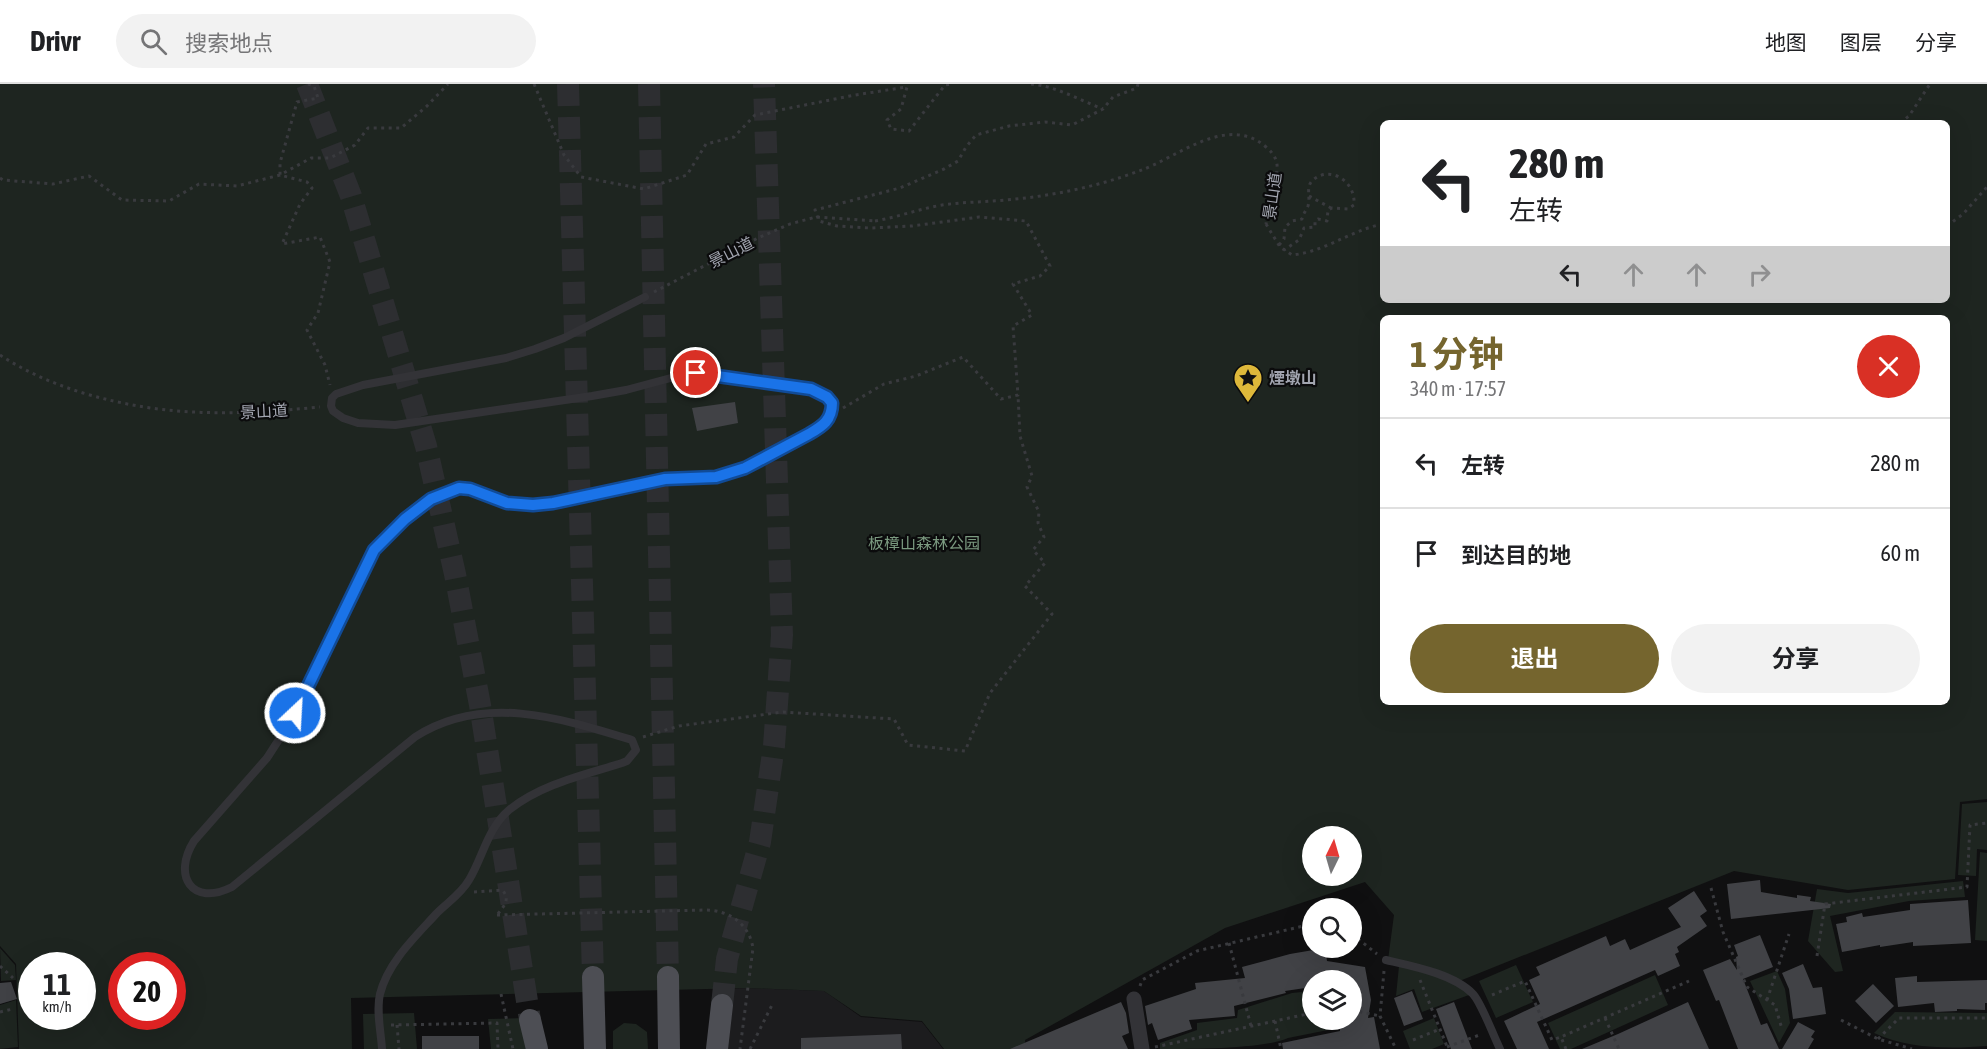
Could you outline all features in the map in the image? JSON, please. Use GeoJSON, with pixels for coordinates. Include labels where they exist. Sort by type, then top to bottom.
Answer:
{"type":"FeatureCollection","features":[{"type":"Feature","properties":{"kind":"main road"},"geometry":{"type":"LineString","coordinates":[[593,977],[595,1049]]}},
{"type":"Feature","properties":{"kind":"main road"},"geometry":{"type":"LineString","coordinates":[[668,977],[669,1049]]}},
{"type":"Feature","properties":{"kind":"main road"},"geometry":{"type":"LineString","coordinates":[[717,1049],[722,1005]]}},
{"type":"Feature","properties":{"kind":"main road"},"geometry":{"type":"LineString","coordinates":[[530,1020],[537,1049]]}},
{"type":"Feature","properties":{"kind":"street"},"geometry":{"type":"LineString","coordinates":[[1134,999],[1142,1049]]}},
{"type":"Feature","properties":{"kind":"lane"},"geometry":{"type":"LineString","coordinates":[[382,1049],[380,994],[393,966],[404,950],[469,880],[486,841],[496,825],[508,811],[546,788],[627,761],[636,750],[632,740],[564,719],[538,715],[488,712],[441,722],[415,737],[232,887],[220,893],[207,895],[198,892],[189,885],[186,877],[186,858],[194,841],[267,758],[286,730],[374,550],[416,508],[431,499],[459,488],[482,492],[507,503],[533,505],[553,503],[656,481],[716,477],[728,474],[745,468],[819,428],[831,415],[832,403],[827,397],[811,389],[696,373],[614,392],[395,425],[358,423],[343,418],[333,411],[332,402],[336,394],[363,385],[506,358],[535,349],[564,338],[645,297]]}},
{"type":"Feature","properties":{"kind":"lane"},"geometry":{"type":"LineString","coordinates":[[1386,960],[1426,970],[1464,986],[1474,995],[1500,1049]]}},
{"type":"Feature","properties":{"kind":"path"},"geometry":{"type":"LineString","coordinates":[[280,175],[280,164],[297,102],[318,98],[314,86],[308,84]]}},
{"type":"Feature","properties":{"kind":"path"},"geometry":{"type":"LineString","coordinates":[[0,177],[3,180],[53,184],[89,176],[122,200],[169,201],[198,184],[237,186],[280,175],[311,158],[330,158],[355,145],[368,128],[401,128],[448,84]]}},
{"type":"Feature","properties":{"kind":"path"},"geometry":{"type":"LineString","coordinates":[[534,84],[564,155],[581,177],[644,189],[687,175],[706,144],[734,137],[754,115],[908,87],[901,109],[887,120],[891,129],[909,131],[945,84],[952,84]]}},
{"type":"Feature","properties":{"kind":"path"},"geometry":{"type":"LineString","coordinates":[[1031,84],[1047,86],[1103,109]]}},
{"type":"Feature","properties":{"kind":"path"},"geometry":{"type":"LineString","coordinates":[[632,740],[679,726],[783,712],[894,719],[908,745],[965,750],[990,693],[1052,614],[1025,586],[1045,563],[1033,550],[1044,537],[1038,524],[1039,512],[1027,487],[1032,476],[1020,436],[1013,326],[1032,315],[1013,284],[1040,276],[1050,266],[1026,221],[979,217],[912,226],[870,228],[837,226],[819,221],[815,210],[900,188],[944,170],[958,161],[976,135],[1009,126],[1045,122],[1072,125],[1103,109],[1113,97],[1137,88],[1138,84]]}},
{"type":"Feature","properties":{"kind":"path"},"geometry":{"type":"LineString","coordinates":[[1904,120],[1909,116],[1930,84]]}},
{"type":"Feature","properties":{"kind":"path","name":"景山道"},"geometry":{"type":"LineString","coordinates":[[645,297],[758,238],[790,224],[816,217],[875,221],[942,205],[1044,196],[1109,182],[1154,166],[1180,151],[1212,138],[1239,134],[1266,147],[1273,156],[1278,170],[1269,198],[1266,224],[1284,250]]}},
{"type":"Feature","properties":{"kind":"path"},"geometry":{"type":"LineString","coordinates":[[280,175],[307,182],[312,188],[300,204],[282,244],[320,237],[330,262],[318,313],[307,330],[325,365],[332,402]]}},
{"type":"Feature","properties":{"kind":"path"},"geometry":{"type":"LineString","coordinates":[[1279,245],[1284,239],[1285,227],[1292,221],[1302,219],[1308,205],[1309,186],[1315,178],[1327,175],[1345,180],[1353,189],[1354,205],[1348,209],[1332,208],[1309,196]]}},
{"type":"Feature","properties":{"kind":"path"},"geometry":{"type":"LineString","coordinates":[[1950,224],[1963,214],[1987,188]]}},
{"type":"Feature","properties":{"kind":"path"},"geometry":{"type":"LineString","coordinates":[[1332,208],[1328,210],[1327,221],[1318,219],[1315,221],[1315,227],[1304,228],[1299,240],[1284,250],[1292,255],[1310,252],[1363,229],[1380,225]]}},
{"type":"Feature","properties":{"kind":"path","name":"景山道"},"geometry":{"type":"LineString","coordinates":[[0,355],[16,366],[56,384],[116,403],[158,410],[204,414],[275,411],[332,402]]}},
{"type":"Feature","properties":{"kind":"path"},"geometry":{"type":"LineString","coordinates":[[831,415],[884,384],[916,376],[963,357],[1000,399],[1018,395]]}},
{"type":"Feature","properties":{"kind":"path"},"geometry":{"type":"LineString","coordinates":[[1817,956],[1825,904],[1967,887],[1970,825],[1987,823]]}},
{"type":"Feature","properties":{"kind":"path"},"geometry":{"type":"LineString","coordinates":[[1712,888],[1723,932],[1747,987],[1775,1005],[1782,1029]]}},
{"type":"Feature","properties":{"kind":"path"},"geometry":{"type":"LineString","coordinates":[[458,894],[502,890],[507,894],[507,900],[497,915],[721,910],[747,932],[752,940],[753,948],[740,1049]]}},
{"type":"Feature","properties":{"kind":"path"},"geometry":{"type":"LineString","coordinates":[[1134,999],[1142,980],[1197,951],[1302,926]]}},
{"type":"Feature","properties":{"kind":"path"},"geometry":{"type":"LineString","coordinates":[[1767,1000],[1789,934]]}},
{"type":"Feature","properties":{"kind":"path"},"geometry":{"type":"LineString","coordinates":[[1362,942],[1386,960],[1380,1016],[1396,1049]]}},
{"type":"Feature","properties":{"kind":"path"},"geometry":{"type":"LineString","coordinates":[[1229,943],[1251,1026]]}},
{"type":"Feature","properties":{"kind":"path"},"geometry":{"type":"LineString","coordinates":[[0,966],[13,978]]}},
{"type":"Feature","properties":{"kind":"path"},"geometry":{"type":"LineString","coordinates":[[1414,967],[1447,1048],[1491,1030]]}},
{"type":"Feature","properties":{"kind":"path"},"geometry":{"type":"LineString","coordinates":[[1492,995],[1525,981],[1552,1040],[1689,981]]}},
{"type":"Feature","properties":{"kind":"path"},"geometry":{"type":"LineString","coordinates":[[501,994],[513,1049]]}},
{"type":"Feature","properties":{"kind":"path"},"geometry":{"type":"LineString","coordinates":[[750,1049],[772,1005]]}},
{"type":"Feature","properties":{"kind":"path"},"geometry":{"type":"LineString","coordinates":[[0,1012],[13,1009]]}},
{"type":"Feature","properties":{"kind":"path"},"geometry":{"type":"LineString","coordinates":[[1362,1012],[1380,1016]]}},
{"type":"Feature","properties":{"kind":"path"},"geometry":{"type":"LineString","coordinates":[[1148,1049],[1302,1015]]}},
{"type":"Feature","properties":{"kind":"path"},"geometry":{"type":"LineString","coordinates":[[1605,1018],[1619,1049]]}},
{"type":"Feature","properties":{"kind":"path"},"geometry":{"type":"LineString","coordinates":[[1878,1039],[1899,1018],[1987,1018]]}},
{"type":"Feature","properties":{"kind":"path"},"geometry":{"type":"LineString","coordinates":[[1841,1020],[1878,1039],[1912,1049]]}},
{"type":"Feature","properties":{"kind":"path"},"geometry":{"type":"LineString","coordinates":[[1275,1021],[1281,1049]]}},
{"type":"Feature","properties":{"kind":"path"},"geometry":{"type":"LineString","coordinates":[[380,1025],[497,1023],[498,1049]]}},
{"type":"Feature","properties":{"kind":"path"},"geometry":{"type":"LineString","coordinates":[[397,1025],[399,1049]]}},
{"type":"Feature","properties":{"kind":"path"},"geometry":{"type":"LineString","coordinates":[[1413,1040],[1440,1029]]}},
{"type":"Feature","properties":{"kind":"path"},"geometry":{"type":"LineString","coordinates":[[1561,1036],[1566,1049]]}},
{"type":"Feature","properties":{"kind":"shaded area"},"geometry":{"type":"Polygon","coordinates":[[[724,989],[824,991],[861,1017],[922,1022],[943,1049],[719,1049],[724,989]]]}},
{"type":"Feature","properties":{"kind":"green space","name":"板樟山森林公园"},"geometry":{"type":"Polygon","coordinates":[[[0,84],[1987,84],[1987,799],[1960,802],[1955,879],[1848,890],[1734,871],[1457,982],[1388,960],[1394,915],[1365,882],[1362,883],[1362,826],[1302,826],[1302,886],[1353,886],[1316,898],[1302,898],[1302,903],[1225,928],[1025,1040],[1025,1049],[944,1049],[922,1021],[861,1016],[824,991],[746,988],[351,998],[352,1049],[19,1049],[18,1030],[96,1030],[96,952],[18,952],[18,1021],[16,964],[0,946],[0,84]]]}},
{"type":"Feature","properties":{"kind":"green space"},"geometry":{"type":"Polygon","coordinates":[[[1987,802],[1987,850],[1977,849],[1976,876],[1958,875],[1962,804],[1987,802]]]}},
{"type":"Feature","properties":{"kind":"green space"},"geometry":{"type":"Polygon","coordinates":[[[1980,852],[1987,853],[1987,941],[1975,940],[1980,852]]]}},
{"type":"Feature","properties":{"kind":"green space"},"geometry":{"type":"Polygon","coordinates":[[[1963,881],[1965,897],[1909,901],[1830,916],[1843,971],[1835,972],[1808,941],[1817,889],[1848,893],[1963,881]]]}},
{"type":"Feature","properties":{"kind":"green space"},"geometry":{"type":"Polygon","coordinates":[[[0,948],[15,965],[16,980],[1,981],[0,948]]]}},
{"type":"Feature","properties":{"kind":"green space"},"geometry":{"type":"Polygon","coordinates":[[[1516,965],[1533,1002],[1496,1018],[1479,981],[1516,965]]]}},
{"type":"Feature","properties":{"kind":"green space"},"geometry":{"type":"Polygon","coordinates":[[[1399,966],[1446,979],[1455,983],[1469,995],[1422,1012],[1414,989],[1396,996],[1399,966]]]}},
{"type":"Feature","properties":{"kind":"green space"},"geometry":{"type":"Polygon","coordinates":[[[1777,971],[1785,989],[1790,1023],[1779,1043],[1750,981],[1777,971]]]}},
{"type":"Feature","properties":{"kind":"green space"},"geometry":{"type":"Polygon","coordinates":[[[1655,975],[1668,1005],[1571,1049],[1560,1049],[1548,1023],[1655,975]]]}},
{"type":"Feature","properties":{"kind":"green space"},"geometry":{"type":"Polygon","coordinates":[[[1302,992],[1302,1030],[1328,1030],[1263,1044],[1227,1048],[1160,1049],[1160,1043],[1197,1030],[1197,1023],[1237,1018],[1238,1010],[1302,992]]]}},
{"type":"Feature","properties":{"kind":"green space"},"geometry":{"type":"Polygon","coordinates":[[[16,1000],[18,1047],[0,1049],[0,1005],[16,1000]]]}},
{"type":"Feature","properties":{"kind":"green space"},"geometry":{"type":"Polygon","coordinates":[[[1895,1012],[1987,1013],[1987,1046],[1929,1047],[1901,1042],[1874,1033],[1895,1012]]]}},
{"type":"Feature","properties":{"kind":"green space"},"geometry":{"type":"Polygon","coordinates":[[[414,1013],[417,1049],[364,1049],[363,1014],[414,1013]]]}},
{"type":"Feature","properties":{"kind":"green space"},"geometry":{"type":"Polygon","coordinates":[[[525,1018],[531,1049],[491,1049],[488,1019],[525,1018]]]}},
{"type":"Feature","properties":{"kind":"green space"},"geometry":{"type":"Polygon","coordinates":[[[1434,1018],[1444,1044],[1432,1049],[1410,1049],[1403,1031],[1434,1018]]]}},
{"type":"Feature","properties":{"kind":"green space"},"geometry":{"type":"Polygon","coordinates":[[[624,1023],[636,1024],[647,1032],[648,1049],[613,1049],[613,1031],[624,1023]]]}},
{"type":"Feature","properties":{"kind":"building"},"geometry":{"type":"Polygon","coordinates":[[[735,402],[738,423],[697,431],[692,408],[735,402]]]}},
{"type":"Feature","properties":{"kind":"building"},"geometry":{"type":"Polygon","coordinates":[[[1760,880],[1761,892],[1797,898],[1797,895],[1811,897],[1810,901],[1831,904],[1830,908],[1731,919],[1727,884],[1760,880]]]}},
{"type":"Feature","properties":{"kind":"building"},"geometry":{"type":"Polygon","coordinates":[[[1694,891],[1707,911],[1700,916],[1707,926],[1677,947],[1679,952],[1675,954],[1680,966],[1658,976],[1655,970],[1537,1022],[1549,1049],[1517,1049],[1504,1021],[1540,1004],[1529,980],[1540,975],[1536,967],[1606,936],[1610,946],[1625,939],[1630,950],[1681,927],[1668,908],[1694,891]]]}},
{"type":"Feature","properties":{"kind":"building"},"geometry":{"type":"Polygon","coordinates":[[[1968,900],[1971,943],[1913,946],[1913,942],[1842,952],[1836,924],[1847,922],[1846,917],[1862,913],[1863,917],[1910,910],[1910,904],[1968,900]]]}},
{"type":"Feature","properties":{"kind":"building"},"geometry":{"type":"Polygon","coordinates":[[[1760,935],[1773,967],[1743,979],[1761,1025],[1767,1023],[1779,1049],[1738,1049],[1719,1000],[1716,1001],[1703,970],[1730,959],[1737,970],[1736,957],[1738,956],[1734,945],[1760,935]]]}},
{"type":"Feature","properties":{"kind":"building"},"geometry":{"type":"Polygon","coordinates":[[[1302,952],[1302,958],[1327,958],[1327,961],[1365,967],[1371,1000],[1368,1018],[1374,1017],[1380,1049],[1283,1049],[1282,1043],[1340,1030],[1362,1030],[1362,970],[1302,970],[1302,988],[1285,991],[1286,993],[1234,1006],[1235,1016],[1189,1020],[1192,1029],[1158,1040],[1152,1023],[1148,1025],[1145,1006],[1196,989],[1195,983],[1245,978],[1242,967],[1302,952]]]}},
{"type":"Feature","properties":{"kind":"building"},"geometry":{"type":"Polygon","coordinates":[[[1803,964],[1813,988],[1822,987],[1826,1014],[1793,1019],[1789,989],[1782,973],[1803,964]]]}},
{"type":"Feature","properties":{"kind":"building"},"geometry":{"type":"Polygon","coordinates":[[[1917,976],[1917,982],[1987,980],[1985,1010],[1957,1009],[1957,1011],[1935,1012],[1934,1003],[1898,1007],[1895,978],[1917,976]]]}},
{"type":"Feature","properties":{"kind":"building"},"geometry":{"type":"Polygon","coordinates":[[[11,982],[17,999],[0,1004],[0,983],[11,982]]]}},
{"type":"Feature","properties":{"kind":"building"},"geometry":{"type":"Polygon","coordinates":[[[1873,984],[1894,1006],[1876,1023],[1855,1001],[1873,984]]]}},
{"type":"Feature","properties":{"kind":"building"},"geometry":{"type":"Polygon","coordinates":[[[1412,991],[1423,1019],[1404,1026],[1394,998],[1412,991]]]}},
{"type":"Feature","properties":{"kind":"building"},"geometry":{"type":"Polygon","coordinates":[[[1121,1002],[1126,1013],[1129,1033],[1122,1036],[1128,1049],[1010,1049],[1121,1002]]]}},
{"type":"Feature","properties":{"kind":"building"},"geometry":{"type":"Polygon","coordinates":[[[1454,1002],[1472,1049],[1451,1049],[1436,1009],[1454,1002]]]}},
{"type":"Feature","properties":{"kind":"building"},"geometry":{"type":"Polygon","coordinates":[[[1688,1002],[1709,1049],[1582,1049],[1618,1034],[1688,1002]]]}},
{"type":"Feature","properties":{"kind":"building"},"geometry":{"type":"Polygon","coordinates":[[[1798,1022],[1815,1031],[1811,1037],[1814,1039],[1808,1049],[1782,1049],[1798,1022]]]}},
{"type":"Feature","properties":{"kind":"building"},"geometry":{"type":"Polygon","coordinates":[[[901,1034],[902,1049],[801,1049],[801,1038],[901,1034]]]}},
{"type":"Feature","properties":{"kind":"building"},"geometry":{"type":"Polygon","coordinates":[[[422,1036],[479,1036],[479,1049],[422,1049],[422,1036]]]}},
{"type":"Feature","properties":{"kind":"tunnel"},"geometry":{"type":"LineString","coordinates":[[307,84],[351,196],[426,446],[455,574],[480,705],[530,1020]]}},
{"type":"Feature","properties":{"kind":"tunnel"},"geometry":{"type":"LineString","coordinates":[[568,84],[593,977]]}},
{"type":"Feature","properties":{"kind":"tunnel"},"geometry":{"type":"LineString","coordinates":[[649,84],[668,977]]}},
{"type":"Feature","properties":{"kind":"tunnel"},"geometry":{"type":"LineString","coordinates":[[722,1005],[727,959],[760,842],[774,746],[782,635],[764,84]]}},
{"type":"Feature","properties":{"kind":"place","name":"煙墩山"},"geometry":{"type":"Point","coordinates":[1248,404]}},
{"type":"Feature","properties":{"kind":"route"},"geometry":{"type":"LineString","coordinates":[[295,713],[374,550],[416,508],[431,499],[459,488],[482,492],[507,503],[533,505],[553,503],[665,479],[716,477],[745,468],[809,434],[827,422],[831,415],[832,403],[818,391],[696,373]]}}]}
